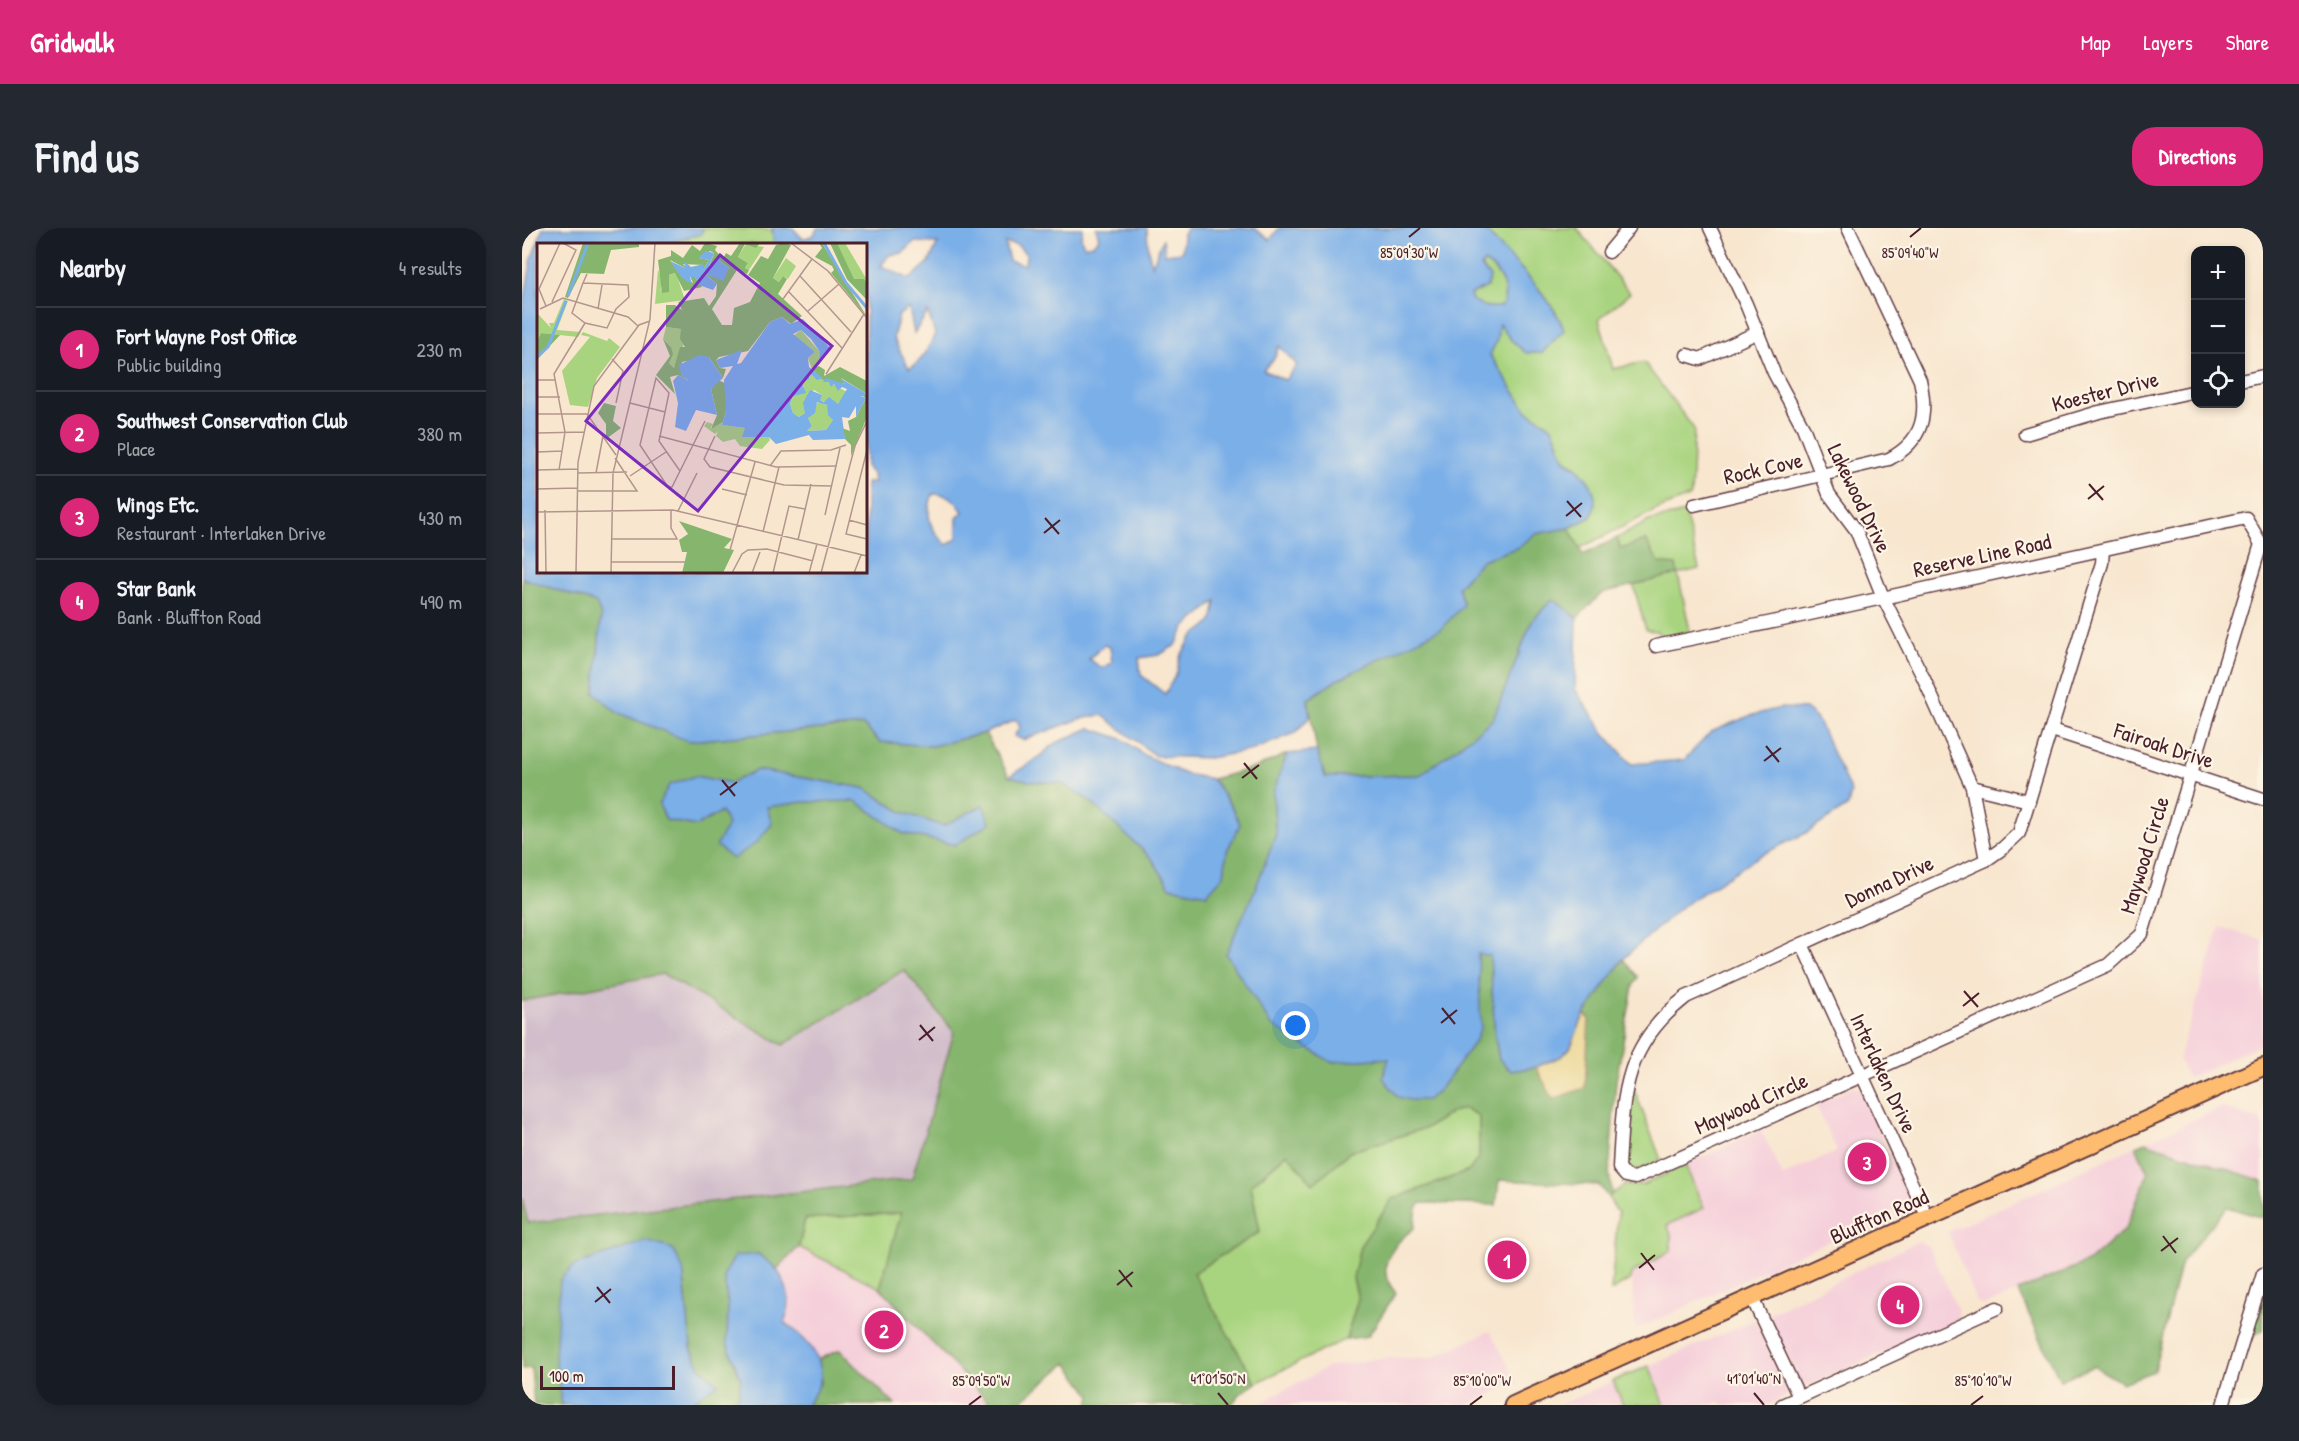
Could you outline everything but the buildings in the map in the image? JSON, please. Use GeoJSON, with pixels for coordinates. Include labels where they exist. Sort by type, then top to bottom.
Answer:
{"type":"FeatureCollection","features":[{"type":"Feature","properties":{"kind":"main road","name":"Bluffton Road"},"geometry":{"type":"LineString","coordinates":[[1513,1405],[2263,1067]]}},
{"type":"Feature","properties":{"kind":"street"},"geometry":{"type":"LineString","coordinates":[[1609,252],[1629,228]]}},
{"type":"Feature","properties":{"kind":"street","name":"Lakewood Drive"},"geometry":{"type":"LineString","coordinates":[[1710,228],[1746,304],[1774,373],[1803,427],[1835,503],[1851,520],[1856,530],[1882,597],[1923,679],[1972,787],[1986,860]]}},
{"type":"Feature","properties":{"kind":"street","name":"Rock Cove"},"geometry":{"type":"LineString","coordinates":[[1694,506],[1889,459],[1909,446],[1921,426],[1924,413],[1920,380],[1848,228]]}},
{"type":"Feature","properties":{"kind":"street"},"geometry":{"type":"LineString","coordinates":[[1687,356],[1700,359],[1758,332]]}},
{"type":"Feature","properties":{"kind":"street"},"geometry":{"type":"LineString","coordinates":[[2245,380],[2263,376]]}},
{"type":"Feature","properties":{"kind":"street","name":"Koester Drive"},"geometry":{"type":"LineString","coordinates":[[2025,434],[2099,412],[2191,392]]}},
{"type":"Feature","properties":{"kind":"street","name":"Reserve Line Road"},"geometry":{"type":"LineString","coordinates":[[1656,646],[2246,518]]}},
{"type":"Feature","properties":{"kind":"street","name":"Maywood Circle"},"geometry":{"type":"LineString","coordinates":[[1626,1176],[1635,1179],[2108,965],[2142,934],[2261,544],[2246,518]]}},
{"type":"Feature","properties":{"kind":"street","name":"Donna Drive"},"geometry":{"type":"LineString","coordinates":[[1626,1176],[1620,1168],[1622,1107],[1627,1081],[1640,1048],[1662,1016],[1686,997],[1986,860],[2019,833],[2102,563],[2103,550]]}},
{"type":"Feature","properties":{"kind":"street","name":"Fairoak Drive"},"geometry":{"type":"LineString","coordinates":[[2052,730],[2263,799]]}},
{"type":"Feature","properties":{"kind":"street"},"geometry":{"type":"LineString","coordinates":[[1972,787],[2029,801]]}},
{"type":"Feature","properties":{"kind":"street","name":"Interlaken Drive"},"geometry":{"type":"LineString","coordinates":[[1802,944],[1928,1218]]}},
{"type":"Feature","properties":{"kind":"street"},"geometry":{"type":"LineString","coordinates":[[2223,1405],[2263,1274]]}},
{"type":"Feature","properties":{"kind":"street"},"geometry":{"type":"LineString","coordinates":[[1752,1298],[1799,1397]]}},
{"type":"Feature","properties":{"kind":"street"},"geometry":{"type":"LineString","coordinates":[[1782,1405],[1997,1308]]}},
{"type":"Feature","properties":{"kind":"shaded area"},"geometry":{"type":"Polygon","coordinates":[[[2220,927],[2263,940],[2263,1043],[2188,1078],[2178,1059],[2220,927]]]}},
{"type":"Feature","properties":{"kind":"shaded area"},"geometry":{"type":"Polygon","coordinates":[[[905,970],[954,1032],[912,1179],[527,1223],[522,1198],[522,1001],[663,974],[783,1045],[905,970]]]}},
{"type":"Feature","properties":{"kind":"shaded area"},"geometry":{"type":"Polygon","coordinates":[[[1854,1087],[1860,1089],[1911,1203],[1635,1330],[1632,1273],[1671,1251],[1671,1236],[1667,1225],[1704,1208],[1685,1165],[1761,1130],[1783,1176],[1837,1151],[1816,1105],[1854,1087]]]}},
{"type":"Feature","properties":{"kind":"shaded area"},"geometry":{"type":"Polygon","coordinates":[[[2222,1107],[2263,1122],[2263,1181],[2145,1142],[2222,1107]]]}},
{"type":"Feature","properties":{"kind":"shaded area"},"geometry":{"type":"Polygon","coordinates":[[[2136,1146],[2148,1173],[2127,1228],[2089,1261],[1984,1306],[1976,1302],[1948,1232],[2136,1146]]]}},
{"type":"Feature","properties":{"kind":"shaded area"},"geometry":{"type":"Polygon","coordinates":[[[1919,1241],[1929,1247],[1958,1311],[1958,1316],[1954,1321],[1807,1386],[1800,1383],[1768,1314],[1919,1241]]]}},
{"type":"Feature","properties":{"kind":"shaded area"},"geometry":{"type":"Polygon","coordinates":[[[799,1247],[880,1288],[987,1401],[983,1405],[895,1405],[840,1351],[819,1359],[802,1335],[784,1321],[777,1269],[799,1247]]]}},
{"type":"Feature","properties":{"kind":"shaded area"},"geometry":{"type":"Polygon","coordinates":[[[1755,1320],[1788,1395],[1769,1405],[1723,1405],[1720,1401],[1712,1405],[1665,1405],[1649,1366],[1755,1320]]]}},
{"type":"Feature","properties":{"kind":"shaded area"},"geometry":{"type":"Polygon","coordinates":[[[1490,1331],[1517,1382],[1467,1405],[1261,1405],[1264,1401],[1328,1367],[1380,1358],[1432,1358],[1490,1331]]]}},
{"type":"Feature","properties":{"kind":"shaded area"},"geometry":{"type":"Polygon","coordinates":[[[1613,1381],[1623,1405],[1560,1405],[1613,1381]]]}},
{"type":"Feature","properties":{"kind":"green space"},"geometry":{"type":"Polygon","coordinates":[[[703,228],[772,230],[774,243],[668,243],[701,234],[703,228]]]}},
{"type":"Feature","properties":{"kind":"green space"},"geometry":{"type":"Polygon","coordinates":[[[1483,228],[1577,228],[1630,293],[1599,319],[1613,369],[1644,362],[1694,429],[1691,496],[1656,510],[1580,548],[1569,528],[1591,517],[1577,466],[1565,460],[1552,427],[1527,411],[1490,355],[1499,323],[1512,341],[1564,330],[1540,290],[1483,228]]]}},
{"type":"Feature","properties":{"kind":"green space"},"geometry":{"type":"Polygon","coordinates":[[[1484,262],[1502,281],[1505,293],[1502,306],[1486,307],[1471,299],[1471,294],[1487,287],[1490,277],[1481,267],[1484,262]]]}},
{"type":"Feature","properties":{"kind":"green space"},"geometry":{"type":"Polygon","coordinates":[[[1685,513],[1699,569],[1678,574],[1690,631],[1664,638],[1656,631],[1646,630],[1633,584],[1677,574],[1659,563],[1621,549],[1617,538],[1649,521],[1685,513]]]}},
{"type":"Feature","properties":{"kind":"green space"},"geometry":{"type":"Polygon","coordinates":[[[1569,528],[1583,555],[1617,538],[1621,549],[1646,540],[1659,563],[1676,565],[1678,574],[1602,593],[1577,618],[1553,599],[1532,621],[1493,719],[1420,775],[1325,777],[1317,751],[1308,699],[1337,680],[1458,587],[1482,560],[1519,547],[1535,534],[1569,528]]]}},
{"type":"Feature","properties":{"kind":"green space"},"geometry":{"type":"Polygon","coordinates":[[[522,578],[596,603],[601,615],[595,693],[688,741],[863,725],[880,742],[932,746],[985,733],[1009,776],[1030,781],[1061,783],[1090,801],[1152,859],[1170,887],[1207,894],[1224,875],[1227,851],[1240,824],[1231,806],[1212,779],[1255,768],[1287,754],[1273,793],[1276,835],[1254,892],[1331,1062],[1390,1058],[1427,1100],[1440,1089],[1476,1040],[1478,953],[1490,956],[1495,1036],[1499,1059],[1511,1071],[1536,1067],[1553,1099],[1589,1018],[1584,1015],[1623,959],[1638,977],[1633,986],[1616,1081],[1609,1174],[1612,1194],[1608,1197],[1599,1185],[1499,1180],[1496,1205],[1421,1203],[1417,1208],[1414,1228],[1399,1242],[1388,1258],[1386,1275],[1396,1293],[1368,1336],[1346,1339],[1358,1299],[1353,1278],[1360,1246],[1392,1199],[1469,1171],[1479,1157],[1479,1116],[1465,1108],[1452,1112],[1428,1127],[1350,1152],[1313,1184],[1287,1153],[1251,1185],[1260,1232],[1193,1273],[1256,1383],[1240,1394],[1231,1405],[1089,1405],[1091,1395],[1067,1363],[1021,1401],[1023,1405],[992,1405],[880,1288],[901,1213],[805,1219],[799,1247],[777,1269],[758,1254],[724,1275],[728,1307],[727,1343],[741,1379],[739,1396],[727,1405],[697,1405],[693,1401],[717,1383],[700,1367],[691,1348],[683,1269],[646,1241],[575,1265],[560,1280],[562,1405],[534,1405],[531,1368],[522,1369],[522,1198],[528,1223],[912,1179],[954,1032],[904,970],[783,1045],[663,974],[522,1001],[522,578]],[[757,770],[731,783],[695,776],[659,804],[666,820],[696,826],[721,812],[728,825],[767,807],[803,802],[856,801],[902,833],[955,845],[983,805],[943,826],[902,812],[864,788],[757,770]]]}},
{"type":"Feature","properties":{"kind":"green space"},"geometry":{"type":"Polygon","coordinates":[[[1633,1086],[1661,1160],[1638,1170],[1625,1165],[1633,1086]]]}},
{"type":"Feature","properties":{"kind":"green space"},"geometry":{"type":"Polygon","coordinates":[[[1465,1108],[1479,1116],[1479,1157],[1469,1171],[1392,1199],[1353,1278],[1358,1299],[1346,1339],[1256,1383],[1192,1273],[1260,1232],[1251,1185],[1288,1153],[1313,1183],[1350,1152],[1428,1127],[1452,1112],[1465,1108]]]}},
{"type":"Feature","properties":{"kind":"green space"},"geometry":{"type":"Polygon","coordinates":[[[2145,1142],[2263,1181],[2263,1218],[2227,1207],[2181,1262],[2154,1371],[2122,1383],[2094,1366],[2060,1380],[2018,1291],[2089,1261],[2126,1228],[2148,1173],[2136,1146],[2145,1142]]]}},
{"type":"Feature","properties":{"kind":"green space"},"geometry":{"type":"Polygon","coordinates":[[[1685,1165],[1704,1208],[1667,1225],[1671,1235],[1671,1251],[1632,1273],[1631,1279],[1611,1291],[1618,1213],[1608,1197],[1625,1185],[1642,1185],[1685,1165]]]}},
{"type":"Feature","properties":{"kind":"green space"},"geometry":{"type":"Polygon","coordinates":[[[902,1213],[880,1288],[799,1247],[805,1219],[902,1213]]]}},
{"type":"Feature","properties":{"kind":"green space"},"geometry":{"type":"Polygon","coordinates":[[[2263,1291],[2263,1330],[2248,1338],[2263,1291]]]}},
{"type":"Feature","properties":{"kind":"green space"},"geometry":{"type":"Polygon","coordinates":[[[840,1350],[895,1405],[807,1405],[821,1382],[819,1359],[840,1350]]]}},
{"type":"Feature","properties":{"kind":"green space"},"geometry":{"type":"Polygon","coordinates":[[[1649,1366],[1665,1405],[1623,1405],[1613,1381],[1649,1366]]]}},
{"type":"Feature","properties":{"kind":"sand"},"geometry":{"type":"Polygon","coordinates":[[[1584,1015],[1589,1018],[1585,1088],[1553,1099],[1536,1067],[1562,1056],[1570,1048],[1584,1015]]]}},
{"type":"Feature","properties":{"kind":"water"},"geometry":{"type":"Polygon","coordinates":[[[543,228],[703,228],[701,234],[668,243],[537,243],[543,228]]]}},
{"type":"Feature","properties":{"kind":"water"},"geometry":{"type":"Polygon","coordinates":[[[772,228],[793,228],[803,239],[814,235],[817,228],[1083,228],[1081,238],[1084,246],[1094,244],[1099,238],[1096,228],[1147,228],[1152,266],[1163,238],[1165,254],[1182,252],[1183,233],[1187,228],[1254,228],[1270,240],[1279,228],[1483,228],[1540,290],[1564,330],[1542,353],[1526,353],[1512,341],[1499,324],[1497,340],[1490,355],[1527,411],[1552,427],[1565,460],[1576,467],[1590,483],[1595,496],[1594,508],[1591,517],[1569,528],[1535,534],[1519,547],[1482,560],[1458,587],[1463,605],[1441,629],[1337,680],[1308,699],[1310,717],[1295,733],[1253,750],[1209,758],[1156,756],[1102,715],[1080,719],[1023,740],[1014,736],[1020,727],[1016,720],[985,733],[932,746],[880,742],[863,725],[688,741],[616,712],[595,693],[601,615],[596,603],[522,578],[522,314],[532,257],[537,244],[537,573],[867,573],[867,483],[874,483],[873,475],[867,468],[867,243],[774,243],[772,228]],[[914,242],[903,253],[889,255],[881,266],[910,279],[929,262],[938,243],[914,242]],[[1005,243],[1009,261],[1025,265],[1026,254],[1017,245],[1005,243]],[[1484,262],[1481,267],[1490,277],[1487,287],[1471,294],[1471,299],[1486,307],[1502,306],[1505,293],[1502,281],[1489,265],[1484,262]],[[909,308],[899,315],[893,338],[909,368],[925,354],[935,334],[928,312],[914,333],[909,308]],[[1279,346],[1274,359],[1263,370],[1285,380],[1297,365],[1279,346]],[[933,494],[930,502],[930,522],[936,534],[947,545],[957,538],[957,518],[963,512],[947,496],[933,494]],[[1216,601],[1185,627],[1176,645],[1159,655],[1139,658],[1141,675],[1165,694],[1177,672],[1180,657],[1192,637],[1212,622],[1216,601]],[[1104,645],[1089,659],[1102,668],[1112,663],[1110,647],[1104,645]]]}},
{"type":"Feature","properties":{"kind":"water"},"geometry":{"type":"Polygon","coordinates":[[[1553,599],[1577,618],[1575,689],[1604,733],[1631,764],[1684,760],[1711,732],[1749,716],[1780,708],[1805,709],[1817,719],[1851,792],[1848,806],[1806,833],[1759,856],[1681,907],[1623,959],[1584,1015],[1570,1048],[1562,1056],[1536,1067],[1511,1071],[1499,1059],[1495,1036],[1490,956],[1478,954],[1481,1027],[1476,1040],[1440,1089],[1427,1100],[1398,1097],[1383,1078],[1389,1058],[1331,1062],[1271,1025],[1226,954],[1276,835],[1273,793],[1287,754],[1317,751],[1325,777],[1420,775],[1493,719],[1532,621],[1553,599]]]}},
{"type":"Feature","properties":{"kind":"water"},"geometry":{"type":"Polygon","coordinates":[[[1090,728],[1122,739],[1144,755],[1185,774],[1212,779],[1231,806],[1240,824],[1227,851],[1224,875],[1207,894],[1170,887],[1152,859],[1090,801],[1061,783],[1030,781],[1009,776],[1031,763],[1056,743],[1090,728]]]}},
{"type":"Feature","properties":{"kind":"water"},"geometry":{"type":"Polygon","coordinates":[[[757,770],[864,788],[902,812],[943,826],[983,805],[990,823],[955,845],[902,833],[856,801],[803,802],[767,807],[772,824],[756,843],[732,859],[716,845],[728,825],[721,812],[696,826],[666,820],[659,804],[669,785],[695,776],[731,783],[757,770]]]}},
{"type":"Feature","properties":{"kind":"water"},"geometry":{"type":"Polygon","coordinates":[[[646,1241],[673,1249],[683,1269],[691,1348],[700,1367],[718,1384],[694,1400],[697,1405],[562,1405],[555,1356],[560,1280],[575,1265],[646,1241]]]}},
{"type":"Feature","properties":{"kind":"water"},"geometry":{"type":"Polygon","coordinates":[[[758,1254],[775,1268],[784,1282],[789,1302],[784,1322],[812,1349],[820,1366],[819,1384],[807,1405],[727,1405],[739,1396],[741,1379],[727,1343],[728,1307],[724,1275],[735,1256],[758,1254]]]}},
{"type":"Feature","properties":{"kind":"place","name":"Wings Etc."},"geometry":{"type":"Point","coordinates":[1867,1162]}},
{"type":"Feature","properties":{"kind":"place","name":"Fort Wayne Post Office"},"geometry":{"type":"Point","coordinates":[1507,1260]}},
{"type":"Feature","properties":{"kind":"place","name":"Star Bank"},"geometry":{"type":"Point","coordinates":[1900,1305]}},
{"type":"Feature","properties":{"kind":"place","name":"Southwest Conservation Club"},"geometry":{"type":"Point","coordinates":[884,1330]}}]}
